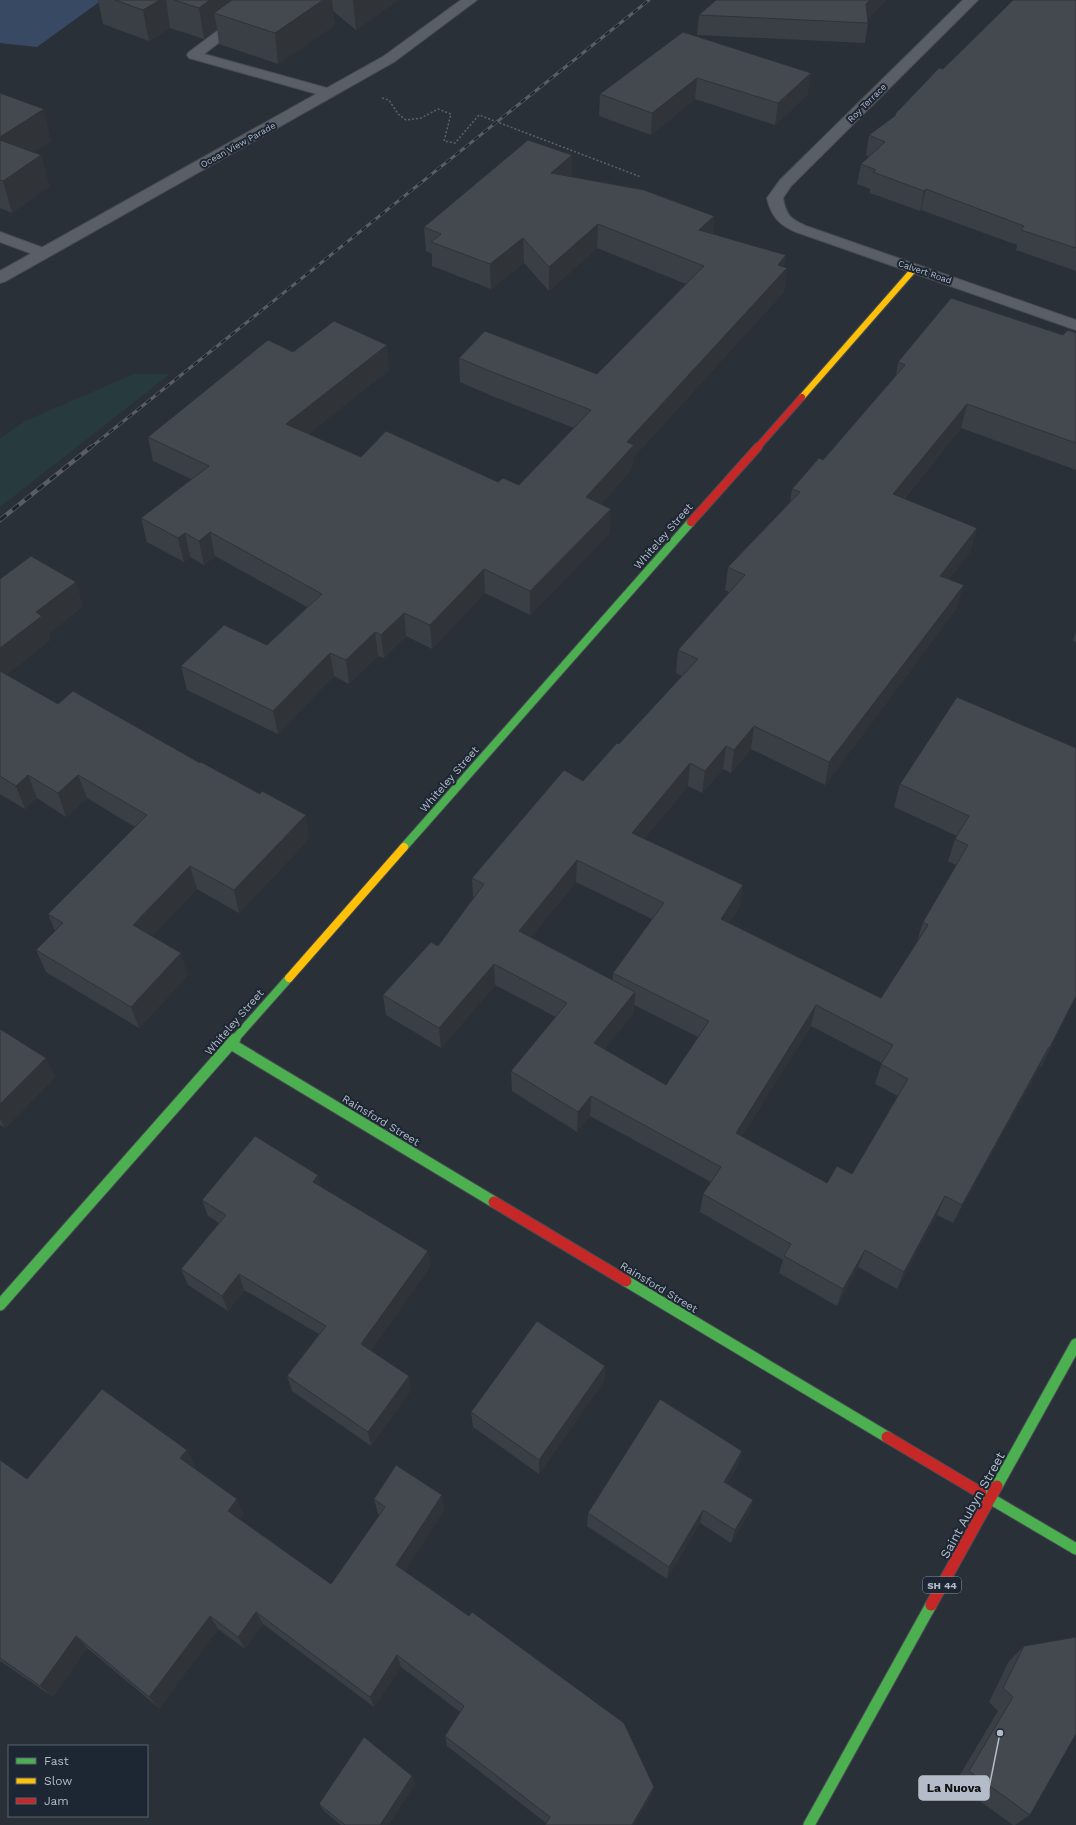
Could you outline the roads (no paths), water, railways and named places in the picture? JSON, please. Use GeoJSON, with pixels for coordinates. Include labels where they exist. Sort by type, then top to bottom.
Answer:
{"type":"FeatureCollection","features":[{"type":"Feature","properties":{"kind":"main road","name":"Whiteley Street"},"geometry":{"type":"LineString","coordinates":[[0,1305],[915,268]]}},
{"type":"Feature","properties":{"kind":"main road","name":"Rainsford Street"},"geometry":{"type":"LineString","coordinates":[[231,1044],[1076,1549]]}},
{"type":"Feature","properties":{"kind":"main road","name":"Saint Aubyn Street"},"geometry":{"type":"LineString","coordinates":[[809,1825],[1076,1344]]}},
{"type":"Feature","properties":{"kind":"street"},"geometry":{"type":"LineString","coordinates":[[267,0],[194,55],[329,93]]}},
{"type":"Feature","properties":{"kind":"street","name":"Ocean View Parade"},"geometry":{"type":"LineString","coordinates":[[0,278],[389,59],[470,0]]}},
{"type":"Feature","properties":{"kind":"street","name":"Roy Terrace"},"geometry":{"type":"LineString","coordinates":[[777,212],[775,198],[785,183],[971,0]]}},
{"type":"Feature","properties":{"kind":"street","name":"Calvert Road"},"geometry":{"type":"LineString","coordinates":[[777,212],[786,222],[801,229],[1076,325]]}},
{"type":"Feature","properties":{"kind":"street"},"geometry":{"type":"LineString","coordinates":[[0,237],[43,253]]}},
{"type":"Feature","properties":{"kind":"water"},"geometry":{"type":"Polygon","coordinates":[[[0,0],[102,0],[37,47],[0,43],[0,0]]]}},
{"type":"Feature","properties":{"kind":"railway"},"geometry":{"type":"LineString","coordinates":[[90,448],[649,0]]}},
{"type":"Feature","properties":{"kind":"railway"},"geometry":{"type":"LineString","coordinates":[[0,520],[91,447]]}},
{"type":"Feature","properties":{"kind":"place","name":"La Nuova"},"geometry":{"type":"Point","coordinates":[1000,1733]}}]}
